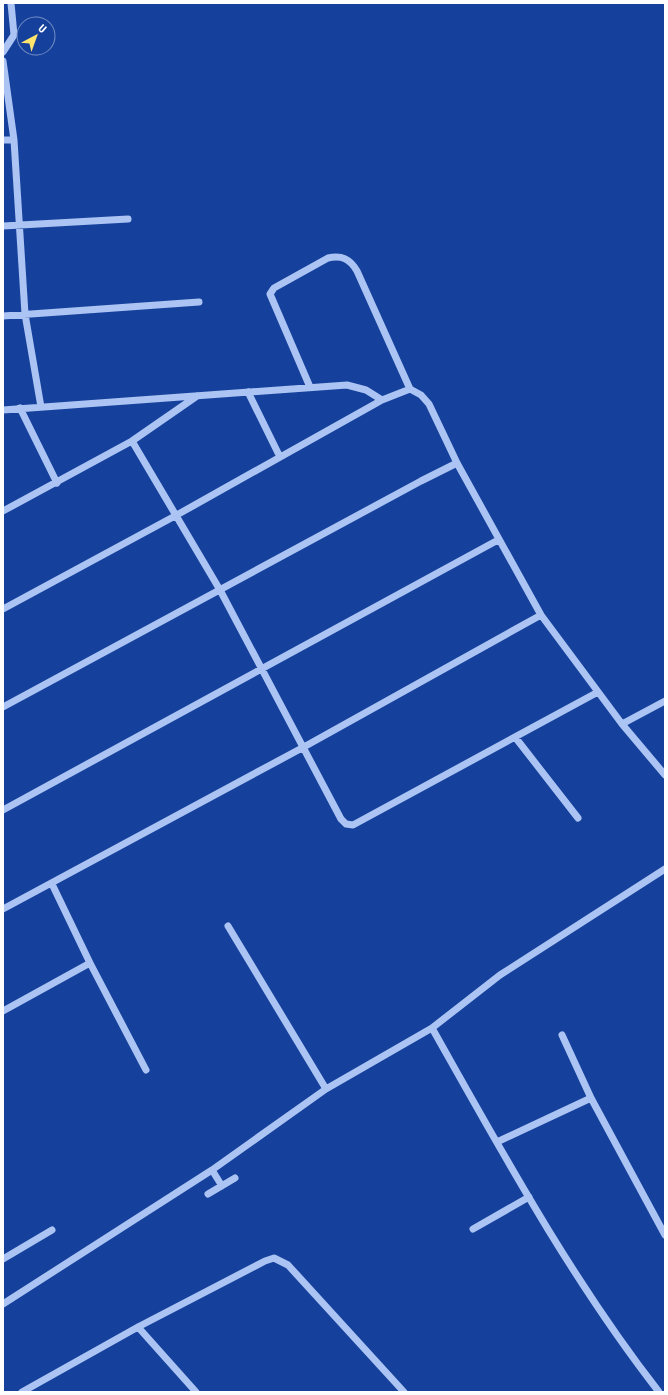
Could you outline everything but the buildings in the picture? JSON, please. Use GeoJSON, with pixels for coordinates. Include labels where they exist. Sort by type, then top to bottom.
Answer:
{"type":"FeatureCollection","features":[{"type":"Feature","properties":{"kind":"street"},"geometry":{"type":"LineString","coordinates":[[3,52],[14,35],[12,3]]}},
{"type":"Feature","properties":{"kind":"street"},"geometry":{"type":"LineString","coordinates":[[3,61],[14,140],[25,314],[41,407]]}},
{"type":"Feature","properties":{"kind":"street"},"geometry":{"type":"LineString","coordinates":[[3,140],[14,140]]}},
{"type":"Feature","properties":{"kind":"street"},"geometry":{"type":"LineString","coordinates":[[3,226],[128,219]]}},
{"type":"Feature","properties":{"kind":"street"},"geometry":{"type":"LineString","coordinates":[[310,387],[270,294],[274,288],[328,258],[335,256],[344,258],[353,265],[357,271],[410,389],[422,395],[429,404],[457,463],[498,540],[541,615],[622,724],[665,775]]}},
{"type":"Feature","properties":{"kind":"street"},"geometry":{"type":"LineString","coordinates":[[3,316],[199,302]]}},
{"type":"Feature","properties":{"kind":"street"},"geometry":{"type":"LineString","coordinates":[[3,410],[347,385],[356,387],[382,400]]}},
{"type":"Feature","properties":{"kind":"street"},"geometry":{"type":"LineString","coordinates":[[3,610],[382,400],[410,389]]}},
{"type":"Feature","properties":{"kind":"street"},"geometry":{"type":"LineString","coordinates":[[248,392],[280,457]]}},
{"type":"Feature","properties":{"kind":"street"},"geometry":{"type":"LineString","coordinates":[[3,511],[132,441],[197,396]]}},
{"type":"Feature","properties":{"kind":"street"},"geometry":{"type":"LineString","coordinates":[[20,408],[57,483]]}},
{"type":"Feature","properties":{"kind":"street"},"geometry":{"type":"LineString","coordinates":[[132,441],[220,590],[302,748],[341,819],[346,824],[353,825],[598,692]]}},
{"type":"Feature","properties":{"kind":"street"},"geometry":{"type":"LineString","coordinates":[[3,707],[457,463]]}},
{"type":"Feature","properties":{"kind":"street"},"geometry":{"type":"LineString","coordinates":[[3,810],[498,540]]}},
{"type":"Feature","properties":{"kind":"street"},"geometry":{"type":"LineString","coordinates":[[3,909],[52,884],[302,748],[541,615]]}},
{"type":"Feature","properties":{"kind":"street"},"geometry":{"type":"LineString","coordinates":[[622,724],[665,701]]}},
{"type":"Feature","properties":{"kind":"street"},"geometry":{"type":"LineString","coordinates":[[515,737],[578,818]]}},
{"type":"Feature","properties":{"kind":"street"},"geometry":{"type":"LineString","coordinates":[[3,1304],[212,1170],[326,1089],[432,1028],[500,975],[665,869]]}},
{"type":"Feature","properties":{"kind":"street"},"geometry":{"type":"LineString","coordinates":[[52,884],[90,964],[146,1070]]}},
{"type":"Feature","properties":{"kind":"street"},"geometry":{"type":"LineString","coordinates":[[228,926],[326,1089]]}},
{"type":"Feature","properties":{"kind":"street"},"geometry":{"type":"LineString","coordinates":[[3,1011],[90,964]]}},
{"type":"Feature","properties":{"kind":"street"},"geometry":{"type":"LineString","coordinates":[[432,1028],[528,1197],[629,1353],[659,1392]]}},
{"type":"Feature","properties":{"kind":"street"},"geometry":{"type":"LineString","coordinates":[[562,1035],[591,1098],[665,1234]]}},
{"type":"Feature","properties":{"kind":"street"},"geometry":{"type":"LineString","coordinates":[[497,1142],[591,1098]]}},
{"type":"Feature","properties":{"kind":"street"},"geometry":{"type":"LineString","coordinates":[[212,1170],[222,1186]]}},
{"type":"Feature","properties":{"kind":"street"},"geometry":{"type":"LineString","coordinates":[[208,1194],[235,1178]]}},
{"type":"Feature","properties":{"kind":"street"},"geometry":{"type":"LineString","coordinates":[[473,1229],[528,1197]]}},
{"type":"Feature","properties":{"kind":"street"},"geometry":{"type":"LineString","coordinates":[[3,1259],[52,1230]]}},
{"type":"Feature","properties":{"kind":"street"},"geometry":{"type":"LineString","coordinates":[[22,1392],[138,1327],[264,1261],[274,1258],[288,1265],[404,1392]]}},
{"type":"Feature","properties":{"kind":"street"},"geometry":{"type":"LineString","coordinates":[[138,1327],[196,1392]]}}]}
